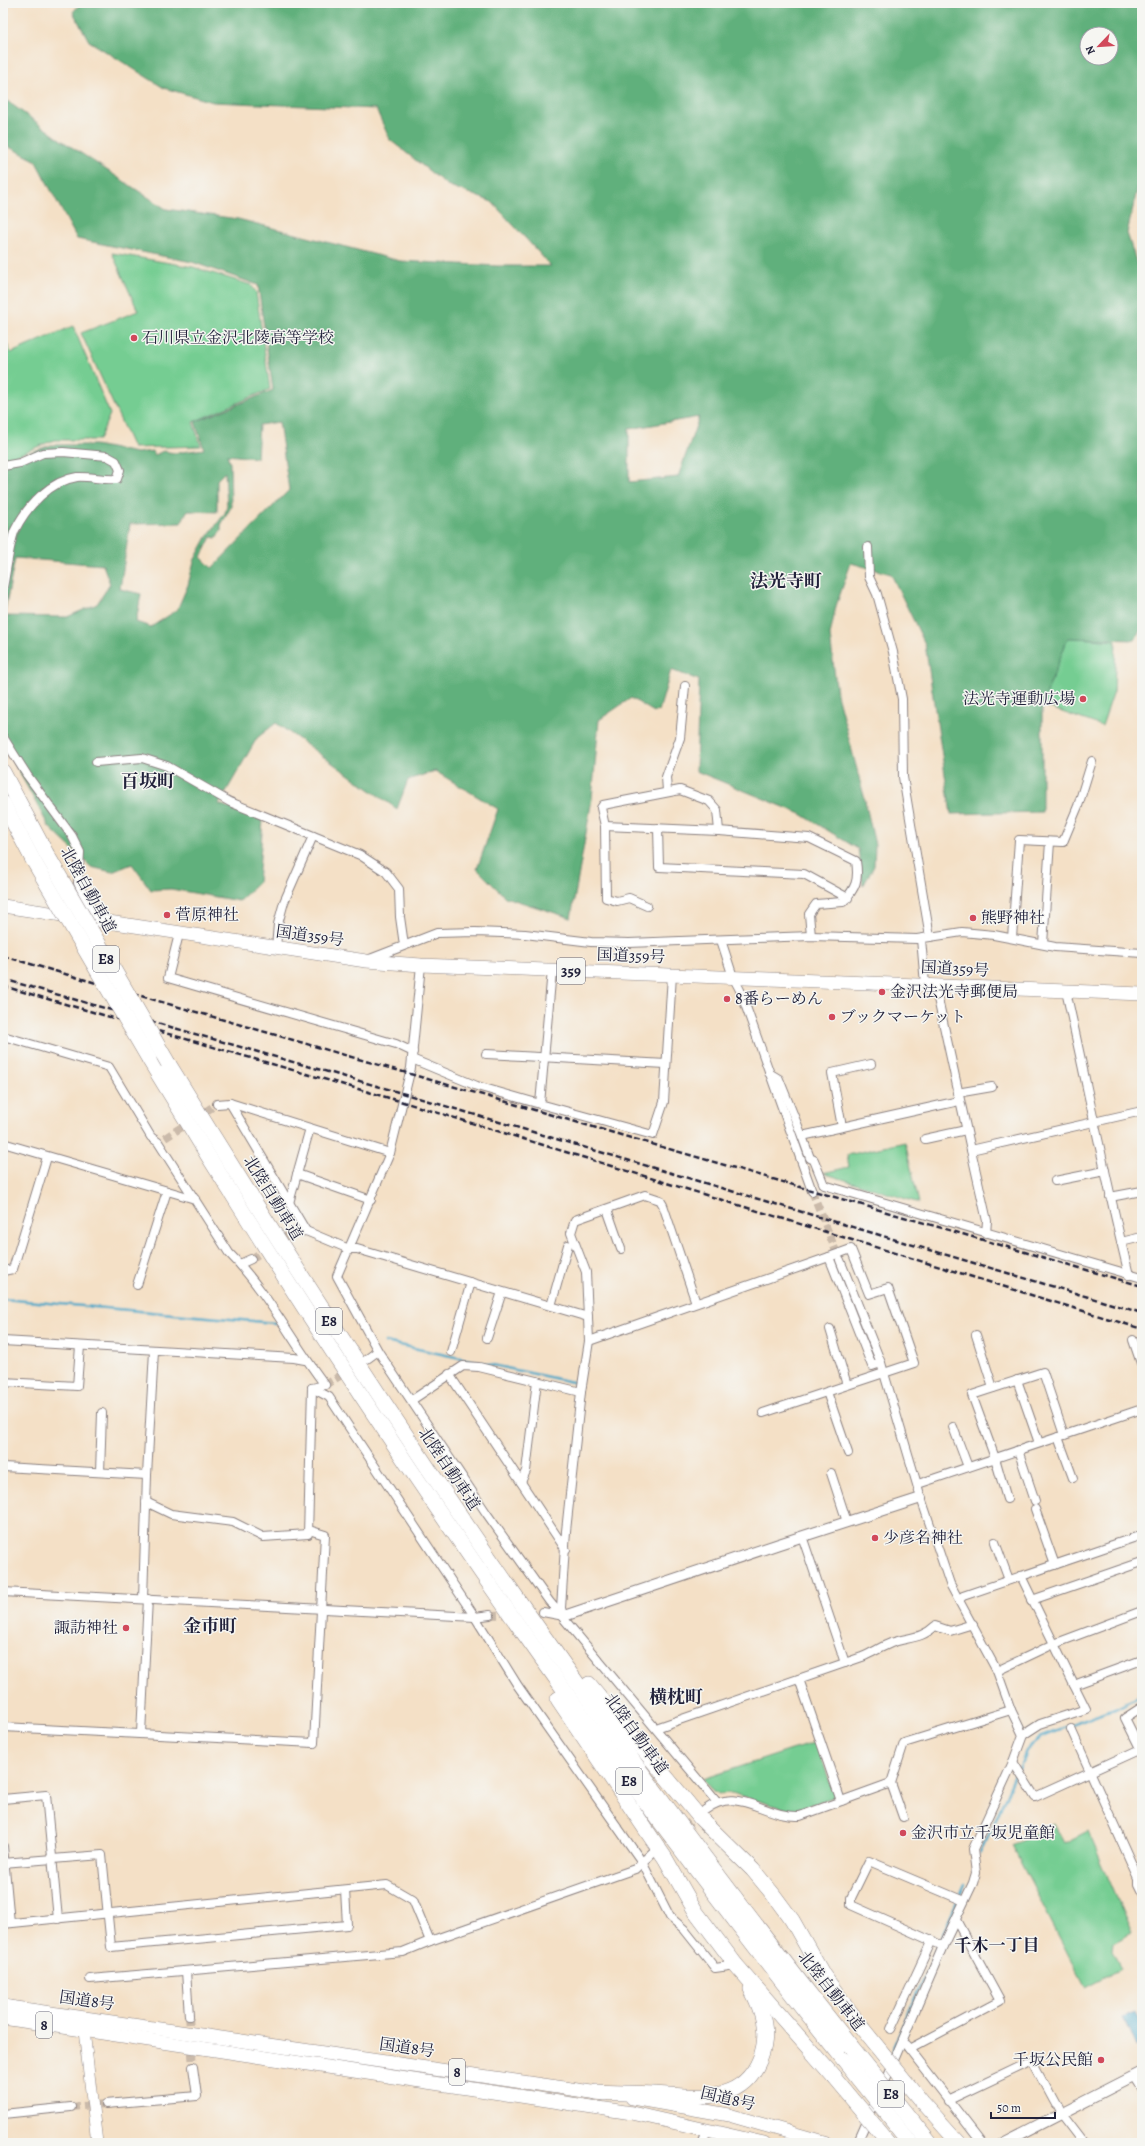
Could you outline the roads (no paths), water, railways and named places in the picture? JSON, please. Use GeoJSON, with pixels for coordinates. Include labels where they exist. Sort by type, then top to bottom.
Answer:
{"type":"FeatureCollection","features":[{"type":"Feature","properties":{"kind":"highway","name":"北陸自動車道"},"geometry":{"type":"LineString","coordinates":[[3,772],[40,856],[149,1059],[278,1269],[426,1494],[623,1772],[717,1898],[911,2143]]}},
{"type":"Feature","properties":{"kind":"highway","name":"北陸自動車道"},"geometry":{"type":"LineString","coordinates":[[3,803],[40,856],[291,1262],[358,1365],[498,1573],[697,1848],[851,2046],[930,2143]]}},
{"type":"Feature","properties":{"kind":"highway","name":"国道359号"},"geometry":{"type":"LineString","coordinates":[[3,906],[100,920],[179,934],[366,961],[421,965],[1142,994]]}},
{"type":"Feature","properties":{"kind":"highway"},"geometry":{"type":"LineString","coordinates":[[426,1494],[447,1529],[591,1751],[665,1858],[696,1912],[736,1965],[834,2077],[889,2143]]}},
{"type":"Feature","properties":{"kind":"highway"},"geometry":{"type":"LineString","coordinates":[[498,1573],[701,1819],[753,1870],[792,1920],[823,1975],[862,2028],[917,2096],[959,2143]]}},
{"type":"Feature","properties":{"kind":"highway"},"geometry":{"type":"LineString","coordinates":[[596,2092],[714,2096],[730,2092],[748,2078],[757,2066],[762,2054],[764,2042],[764,2023],[756,1998],[736,1965]]}},
{"type":"Feature","properties":{"kind":"highway","name":"国道8号"},"geometry":{"type":"LineString","coordinates":[[3,2006],[596,2092],[729,2115],[827,2143]]}},
{"type":"Feature","properties":{"kind":"highway","name":"国道8号"},"geometry":{"type":"LineString","coordinates":[[3,2018],[84,2032],[632,2114],[708,2129],[764,2143]]}},
{"type":"Feature","properties":{"kind":"main road"},"geometry":{"type":"LineString","coordinates":[[83,2018],[97,2143]]}},
{"type":"Feature","properties":{"kind":"street"},"geometry":{"type":"LineString","coordinates":[[3,466],[20,463],[43,453],[63,452],[107,456],[116,461],[120,470],[117,479],[102,480],[77,477],[56,483],[32,504],[15,530],[3,587]]}},
{"type":"Feature","properties":{"kind":"street"},"geometry":{"type":"LineString","coordinates":[[868,547],[869,577],[877,594],[893,652],[902,699],[903,777],[930,937]]}},
{"type":"Feature","properties":{"kind":"street"},"geometry":{"type":"LineString","coordinates":[[667,791],[666,777],[680,738],[684,686]]}},
{"type":"Feature","properties":{"kind":"street"},"geometry":{"type":"LineString","coordinates":[[3,737],[27,775],[72,836],[80,852],[78,883],[87,902],[100,920]]}},
{"type":"Feature","properties":{"kind":"street"},"geometry":{"type":"LineString","coordinates":[[96,762],[142,758],[167,766],[230,802],[360,856],[386,872],[399,889],[400,917],[404,945]]}},
{"type":"Feature","properties":{"kind":"street"},"geometry":{"type":"LineString","coordinates":[[1012,938],[1019,840],[1063,842],[1078,806],[1092,761]]}},
{"type":"Feature","properties":{"kind":"street"},"geometry":{"type":"LineString","coordinates":[[647,906],[629,898],[617,901],[606,898],[605,826],[601,808],[603,805],[667,791],[680,790],[709,801],[717,810],[719,831]]}},
{"type":"Feature","properties":{"kind":"street"},"geometry":{"type":"LineString","coordinates":[[605,826],[719,831],[809,838],[856,861],[858,877],[848,898],[843,902],[816,904],[809,914],[811,936]]}},
{"type":"Feature","properties":{"kind":"street"},"geometry":{"type":"LineString","coordinates":[[658,828],[659,867],[804,874],[848,898]]}},
{"type":"Feature","properties":{"kind":"street"},"geometry":{"type":"LineString","coordinates":[[276,948],[278,924],[284,902],[313,836]]}},
{"type":"Feature","properties":{"kind":"street"},"geometry":{"type":"LineString","coordinates":[[1043,944],[1050,842]]}},
{"type":"Feature","properties":{"kind":"street"},"geometry":{"type":"LineString","coordinates":[[366,961],[437,933],[475,932],[525,934],[591,942],[629,943],[811,936],[921,939],[962,932],[1012,938],[1043,944],[1142,953]]}},
{"type":"Feature","properties":{"kind":"street"},"geometry":{"type":"LineString","coordinates":[[179,934],[168,978],[396,1044],[412,1056],[477,1086],[653,1135],[664,1102],[672,975]]}},
{"type":"Feature","properties":{"kind":"street"},"geometry":{"type":"LineString","coordinates":[[921,939],[930,985],[971,1150],[986,1221],[986,1233]]}},
{"type":"Feature","properties":{"kind":"street"},"geometry":{"type":"LineString","coordinates":[[721,940],[733,978],[740,990],[812,1191]]}},
{"type":"Feature","properties":{"kind":"street"},"geometry":{"type":"LineString","coordinates":[[421,965],[412,1056],[390,1153],[337,1276],[378,1351],[487,1514],[549,1601],[564,1616],[716,1801]]}},
{"type":"Feature","properties":{"kind":"street"},"geometry":{"type":"LineString","coordinates":[[540,1104],[552,970]]}},
{"type":"Feature","properties":{"kind":"street"},"geometry":{"type":"LineString","coordinates":[[1066,991],[1095,1121],[1110,1197],[1129,1275]]}},
{"type":"Feature","properties":{"kind":"street"},"geometry":{"type":"LineString","coordinates":[[3,1036],[109,1067],[151,1137],[162,1140],[195,1199],[229,1253],[240,1264],[277,1314],[305,1360],[324,1385],[312,1388]]}},
{"type":"Feature","properties":{"kind":"street"},"geometry":{"type":"LineString","coordinates":[[486,1054],[666,1064]]}},
{"type":"Feature","properties":{"kind":"street"},"geometry":{"type":"LineString","coordinates":[[842,1127],[832,1073],[871,1064]]}},
{"type":"Feature","properties":{"kind":"street"},"geometry":{"type":"LineString","coordinates":[[769,1073],[779,1079],[810,1158],[814,1160],[824,1186],[1142,1278]]}},
{"type":"Feature","properties":{"kind":"street"},"geometry":{"type":"LineString","coordinates":[[802,1136],[842,1127],[992,1087]]}},
{"type":"Feature","properties":{"kind":"street"},"geometry":{"type":"LineString","coordinates":[[217,1104],[230,1103],[390,1153]]}},
{"type":"Feature","properties":{"kind":"street"},"geometry":{"type":"LineString","coordinates":[[230,1103],[306,1231]]}},
{"type":"Feature","properties":{"kind":"street"},"geometry":{"type":"LineString","coordinates":[[971,1150],[1095,1121],[1142,1112]]}},
{"type":"Feature","properties":{"kind":"street"},"geometry":{"type":"LineString","coordinates":[[289,1203],[310,1128]]}},
{"type":"Feature","properties":{"kind":"street"},"geometry":{"type":"LineString","coordinates":[[925,1139],[966,1130]]}},
{"type":"Feature","properties":{"kind":"street"},"geometry":{"type":"LineString","coordinates":[[3,1143],[195,1199]]}},
{"type":"Feature","properties":{"kind":"street"},"geometry":{"type":"LineString","coordinates":[[3,1272],[13,1269],[47,1157]]}},
{"type":"Feature","properties":{"kind":"street"},"geometry":{"type":"LineString","coordinates":[[1055,1181],[1105,1171]]}},
{"type":"Feature","properties":{"kind":"street"},"geometry":{"type":"LineString","coordinates":[[297,1174],[371,1200]]}},
{"type":"Feature","properties":{"kind":"street"},"geometry":{"type":"LineString","coordinates":[[137,1285],[167,1191]]}},
{"type":"Feature","properties":{"kind":"street"},"geometry":{"type":"LineString","coordinates":[[1110,1197],[1142,1191]]}},
{"type":"Feature","properties":{"kind":"street"},"geometry":{"type":"LineString","coordinates":[[564,1616],[561,1608],[566,1551],[566,1531],[581,1392],[589,1341],[586,1272],[572,1232],[575,1220],[645,1195],[660,1200],[696,1303]]}},
{"type":"Feature","properties":{"kind":"street"},"geometry":{"type":"LineString","coordinates":[[607,1209],[621,1249]]}},
{"type":"Feature","properties":{"kind":"street"},"geometry":{"type":"LineString","coordinates":[[293,1232],[306,1231],[349,1249],[357,1249],[588,1317]]}},
{"type":"Feature","properties":{"kind":"street"},"geometry":{"type":"LineString","coordinates":[[1121,1242],[1142,1237]]}},
{"type":"Feature","properties":{"kind":"street"},"geometry":{"type":"LineString","coordinates":[[551,1306],[568,1245]]}},
{"type":"Feature","properties":{"kind":"street"},"geometry":{"type":"LineString","coordinates":[[589,1341],[829,1258],[851,1249],[869,1294],[888,1288],[914,1363],[763,1413]]}},
{"type":"Feature","properties":{"kind":"street"},"geometry":{"type":"LineString","coordinates":[[829,1258],[872,1366],[881,1363]]}},
{"type":"Feature","properties":{"kind":"street"},"geometry":{"type":"LineString","coordinates":[[240,1264],[251,1259]]}},
{"type":"Feature","properties":{"kind":"street"},"geometry":{"type":"LineString","coordinates":[[840,1260],[881,1363],[921,1498],[950,1584],[973,1624],[997,1671],[1011,1710],[1023,1735],[1016,1767],[973,1849],[976,1873],[959,1899],[956,1920],[938,1943],[891,2028]]}},
{"type":"Feature","properties":{"kind":"street"},"geometry":{"type":"LineString","coordinates":[[451,1352],[471,1282]]}},
{"type":"Feature","properties":{"kind":"street"},"geometry":{"type":"LineString","coordinates":[[487,1338],[502,1292]]}},
{"type":"Feature","properties":{"kind":"street"},"geometry":{"type":"LineString","coordinates":[[830,1329],[847,1385]]}},
{"type":"Feature","properties":{"kind":"street"},"geometry":{"type":"LineString","coordinates":[[976,1335],[993,1388]]}},
{"type":"Feature","properties":{"kind":"street"},"geometry":{"type":"LineString","coordinates":[[1133,1340],[1142,1366]]}},
{"type":"Feature","properties":{"kind":"street"},"geometry":{"type":"LineString","coordinates":[[3,1341],[294,1358],[305,1360]]}},
{"type":"Feature","properties":{"kind":"street"},"geometry":{"type":"LineString","coordinates":[[3,1382],[77,1386],[80,1346]]}},
{"type":"Feature","properties":{"kind":"street"},"geometry":{"type":"LineString","coordinates":[[141,1733],[146,1502],[154,1351]]}},
{"type":"Feature","properties":{"kind":"street"},"geometry":{"type":"LineString","coordinates":[[367,1359],[378,1351]]}},
{"type":"Feature","properties":{"kind":"street"},"geometry":{"type":"LineString","coordinates":[[412,1400],[463,1366],[581,1392]]}},
{"type":"Feature","properties":{"kind":"street"},"geometry":{"type":"LineString","coordinates":[[1007,1499],[995,1458],[972,1395],[1017,1380],[1043,1372],[1073,1478]]}},
{"type":"Feature","properties":{"kind":"street"},"geometry":{"type":"LineString","coordinates":[[449,1374],[566,1551]]}},
{"type":"Feature","properties":{"kind":"street"},"geometry":{"type":"LineString","coordinates":[[1017,1380],[1039,1443]]}},
{"type":"Feature","properties":{"kind":"street"},"geometry":{"type":"LineString","coordinates":[[521,1482],[526,1471],[537,1382]]}},
{"type":"Feature","properties":{"kind":"street"},"geometry":{"type":"LineString","coordinates":[[146,1502],[171,1514],[233,1522],[263,1537],[308,1534],[312,1388]]}},
{"type":"Feature","properties":{"kind":"street"},"geometry":{"type":"LineString","coordinates":[[312,1388],[329,1397],[475,1617],[518,1686],[642,1862],[670,1917],[684,1929],[716,1968],[736,1965]]}},
{"type":"Feature","properties":{"kind":"street"},"geometry":{"type":"LineString","coordinates":[[827,1392],[848,1453]]}},
{"type":"Feature","properties":{"kind":"street"},"geometry":{"type":"LineString","coordinates":[[918,1484],[1142,1408]]}},
{"type":"Feature","properties":{"kind":"street"},"geometry":{"type":"LineString","coordinates":[[100,1472],[102,1413]]}},
{"type":"Feature","properties":{"kind":"street"},"geometry":{"type":"LineString","coordinates":[[953,1427],[968,1467]]}},
{"type":"Feature","properties":{"kind":"street"},"geometry":{"type":"LineString","coordinates":[[1018,1450],[1055,1565]]}},
{"type":"Feature","properties":{"kind":"street"},"geometry":{"type":"LineString","coordinates":[[3,1467],[147,1474]]}},
{"type":"Feature","properties":{"kind":"street"},"geometry":{"type":"LineString","coordinates":[[831,1473],[847,1522]]}},
{"type":"Feature","properties":{"kind":"street"},"geometry":{"type":"LineString","coordinates":[[543,1612],[564,1616],[802,1536],[921,1498]]}},
{"type":"Feature","properties":{"kind":"street"},"geometry":{"type":"LineString","coordinates":[[3,1727],[314,1743],[325,1535],[309,1530]]}},
{"type":"Feature","properties":{"kind":"street"},"geometry":{"type":"LineString","coordinates":[[960,1600],[963,1596],[1142,1535]]}},
{"type":"Feature","properties":{"kind":"street"},"geometry":{"type":"LineString","coordinates":[[802,1536],[845,1663]]}},
{"type":"Feature","properties":{"kind":"street"},"geometry":{"type":"LineString","coordinates":[[995,1542],[1008,1580]]}},
{"type":"Feature","properties":{"kind":"street"},"geometry":{"type":"LineString","coordinates":[[1032,1600],[1142,1562]]}},
{"type":"Feature","properties":{"kind":"street"},"geometry":{"type":"LineString","coordinates":[[1021,1576],[1086,1709],[1040,1724],[1023,1735]]}},
{"type":"Feature","properties":{"kind":"street"},"geometry":{"type":"LineString","coordinates":[[3,1592],[475,1617],[490,1615]]}},
{"type":"Feature","properties":{"kind":"street"},"geometry":{"type":"LineString","coordinates":[[997,1671],[1054,1644],[1142,1611]]}},
{"type":"Feature","properties":{"kind":"street"},"geometry":{"type":"LineString","coordinates":[[656,1728],[845,1663],[892,1643],[928,1633],[935,1626],[950,1631],[973,1624]]}},
{"type":"Feature","properties":{"kind":"street"},"geometry":{"type":"LineString","coordinates":[[1074,1685],[1142,1660]]}},
{"type":"Feature","properties":{"kind":"street"},"geometry":{"type":"LineString","coordinates":[[799,1679],[841,1801]]}},
{"type":"Feature","properties":{"kind":"street"},"geometry":{"type":"LineString","coordinates":[[1142,1707],[1125,1718],[1142,1752]]}},
{"type":"Feature","properties":{"kind":"street"},"geometry":{"type":"LineString","coordinates":[[903,1817],[891,1784],[904,1743],[1011,1710]]}},
{"type":"Feature","properties":{"kind":"street"},"geometry":{"type":"LineString","coordinates":[[1071,1729],[1138,1878],[1142,1892]]}},
{"type":"Feature","properties":{"kind":"street"},"geometry":{"type":"LineString","coordinates":[[1016,1767],[1035,1797],[1136,1750],[1142,1752]]}},
{"type":"Feature","properties":{"kind":"street"},"geometry":{"type":"LineString","coordinates":[[705,1810],[716,1801],[736,1799],[788,1816],[800,1816],[891,1784]]}},
{"type":"Feature","properties":{"kind":"street"},"geometry":{"type":"LineString","coordinates":[[3,1799],[46,1795],[58,1918]]}},
{"type":"Feature","properties":{"kind":"street"},"geometry":{"type":"LineString","coordinates":[[3,1846],[7,1924],[387,1885],[413,1900],[430,1941]]}},
{"type":"Feature","properties":{"kind":"street"},"geometry":{"type":"LineString","coordinates":[[90,1979],[403,1952],[430,1941],[635,1869],[652,1853]]}},
{"type":"Feature","properties":{"kind":"street"},"geometry":{"type":"LineString","coordinates":[[4,1863],[102,1855],[111,1947],[348,1925],[344,1890]]}},
{"type":"Feature","properties":{"kind":"street"},"geometry":{"type":"LineString","coordinates":[[938,1943],[851,1905],[851,1898],[869,1861],[959,1899]]}},
{"type":"Feature","properties":{"kind":"street"},"geometry":{"type":"LineString","coordinates":[[909,2049],[1000,2001],[956,1920]]}},
{"type":"Feature","properties":{"kind":"street"},"geometry":{"type":"LineString","coordinates":[[857,2143],[904,2040],[938,1943]]}},
{"type":"Feature","properties":{"kind":"street"},"geometry":{"type":"LineString","coordinates":[[186,1971],[189,2016]]}},
{"type":"Feature","properties":{"kind":"street"},"geometry":{"type":"LineString","coordinates":[[904,2040],[909,2049],[948,2101],[982,2143]]}},
{"type":"Feature","properties":{"kind":"street"},"geometry":{"type":"LineString","coordinates":[[948,2101],[1032,2061],[1060,2113],[1083,2143]]}},
{"type":"Feature","properties":{"kind":"street"},"geometry":{"type":"LineString","coordinates":[[106,2104],[197,2096],[193,2067]]}},
{"type":"Feature","properties":{"kind":"street"},"geometry":{"type":"LineString","coordinates":[[1004,2143],[1142,2072]]}},
{"type":"Feature","properties":{"kind":"street"},"geometry":{"type":"LineString","coordinates":[[1132,2077],[1142,2092]]}},
{"type":"Feature","properties":{"kind":"street"},"geometry":{"type":"LineString","coordinates":[[3,2114],[71,2107]]}},
{"type":"Feature","properties":{"kind":"street"},"geometry":{"type":"LineString","coordinates":[[702,2143],[708,2129]]}},
{"type":"Feature","properties":{"kind":"water"},"geometry":{"type":"Polygon","coordinates":[[[1135,2012],[1142,2029],[1142,2044],[1136,2047],[1123,2017],[1135,2012]]]}},
{"type":"Feature","properties":{"kind":"waterway"},"geometry":{"type":"LineString","coordinates":[[3,1299],[275,1323]]}},
{"type":"Feature","properties":{"kind":"waterway"},"geometry":{"type":"LineString","coordinates":[[385,1342],[577,1383]]}},
{"type":"Feature","properties":{"kind":"waterway"},"geometry":{"type":"LineString","coordinates":[[1019,1768],[1026,1751],[1039,1737],[1115,1709],[1142,1695]]}},
{"type":"Feature","properties":{"kind":"waterway"},"geometry":{"type":"LineString","coordinates":[[981,1853],[1016,1773]]}},
{"type":"Feature","properties":{"kind":"waterway"},"geometry":{"type":"LineString","coordinates":[[892,2050],[965,1884]]}},
{"type":"Feature","properties":{"kind":"tunnel"},"geometry":{"type":"LineString","coordinates":[[165,1138],[217,1104]]}},
{"type":"Feature","properties":{"kind":"tunnel"},"geometry":{"type":"LineString","coordinates":[[812,1191],[839,1259]]}},
{"type":"Feature","properties":{"kind":"tunnel"},"geometry":{"type":"LineString","coordinates":[[251,1259],[293,1232]]}},
{"type":"Feature","properties":{"kind":"tunnel"},"geometry":{"type":"LineString","coordinates":[[325,1385],[348,1371]]}},
{"type":"Feature","properties":{"kind":"tunnel"},"geometry":{"type":"LineString","coordinates":[[490,1615],[512,1614]]}},
{"type":"Feature","properties":{"kind":"tunnel"},"geometry":{"type":"LineString","coordinates":[[656,1850],[700,1814]]}},
{"type":"Feature","properties":{"kind":"tunnel"},"geometry":{"type":"LineString","coordinates":[[189,2016],[193,2067]]}},
{"type":"Feature","properties":{"kind":"tunnel"},"geometry":{"type":"LineString","coordinates":[[71,2107],[106,2104]]}},
{"type":"Feature","properties":{"kind":"railway"},"geometry":{"type":"LineString","coordinates":[[3,956],[1142,1286]]}},
{"type":"Feature","properties":{"kind":"railway"},"geometry":{"type":"LineString","coordinates":[[3,979],[405,1094],[1142,1313]]}},
{"type":"Feature","properties":{"kind":"railway"},"geometry":{"type":"LineString","coordinates":[[3,986],[403,1102],[1142,1329]]}},
{"type":"Feature","properties":{"kind":"place","name":"石川県立金沢北陵高等学校"},"geometry":{"type":"Point","coordinates":[134,338]}},
{"type":"Feature","properties":{"kind":"place","name":"法光寺運動広場"},"geometry":{"type":"Point","coordinates":[1083,699]}},
{"type":"Feature","properties":{"kind":"place","name":"菅原神社"},"geometry":{"type":"Point","coordinates":[167,915]}},
{"type":"Feature","properties":{"kind":"place","name":"熊野神社"},"geometry":{"type":"Point","coordinates":[973,918]}},
{"type":"Feature","properties":{"kind":"place","name":"金沢法光寺郵便局"},"geometry":{"type":"Point","coordinates":[882,992]}},
{"type":"Feature","properties":{"kind":"place","name":"8番らーめん"},"geometry":{"type":"Point","coordinates":[727,999]}},
{"type":"Feature","properties":{"kind":"place","name":"ブックマーケット"},"geometry":{"type":"Point","coordinates":[832,1017]}},
{"type":"Feature","properties":{"kind":"place","name":"少彦名神社"},"geometry":{"type":"Point","coordinates":[875,1538]}},
{"type":"Feature","properties":{"kind":"place","name":"諏訪神社"},"geometry":{"type":"Point","coordinates":[126,1628]}},
{"type":"Feature","properties":{"kind":"place","name":"金沢市立千坂児童館"},"geometry":{"type":"Point","coordinates":[903,1833]}},
{"type":"Feature","properties":{"kind":"place","name":"千坂公民館"},"geometry":{"type":"Point","coordinates":[1101,2060]}},
{"type":"Feature","properties":{"kind":"district","name":"法光寺町"},"geometry":{"type":"Point","coordinates":[786,581]}},
{"type":"Feature","properties":{"kind":"district","name":"百坂町"},"geometry":{"type":"Point","coordinates":[148,781]}},
{"type":"Feature","properties":{"kind":"district","name":"金市町"},"geometry":{"type":"Point","coordinates":[210,1626]}},
{"type":"Feature","properties":{"kind":"district","name":"横枕町"},"geometry":{"type":"Point","coordinates":[676,1697]}},
{"type":"Feature","properties":{"kind":"district","name":"千木一丁目"},"geometry":{"type":"Point","coordinates":[997,1945]}}]}
